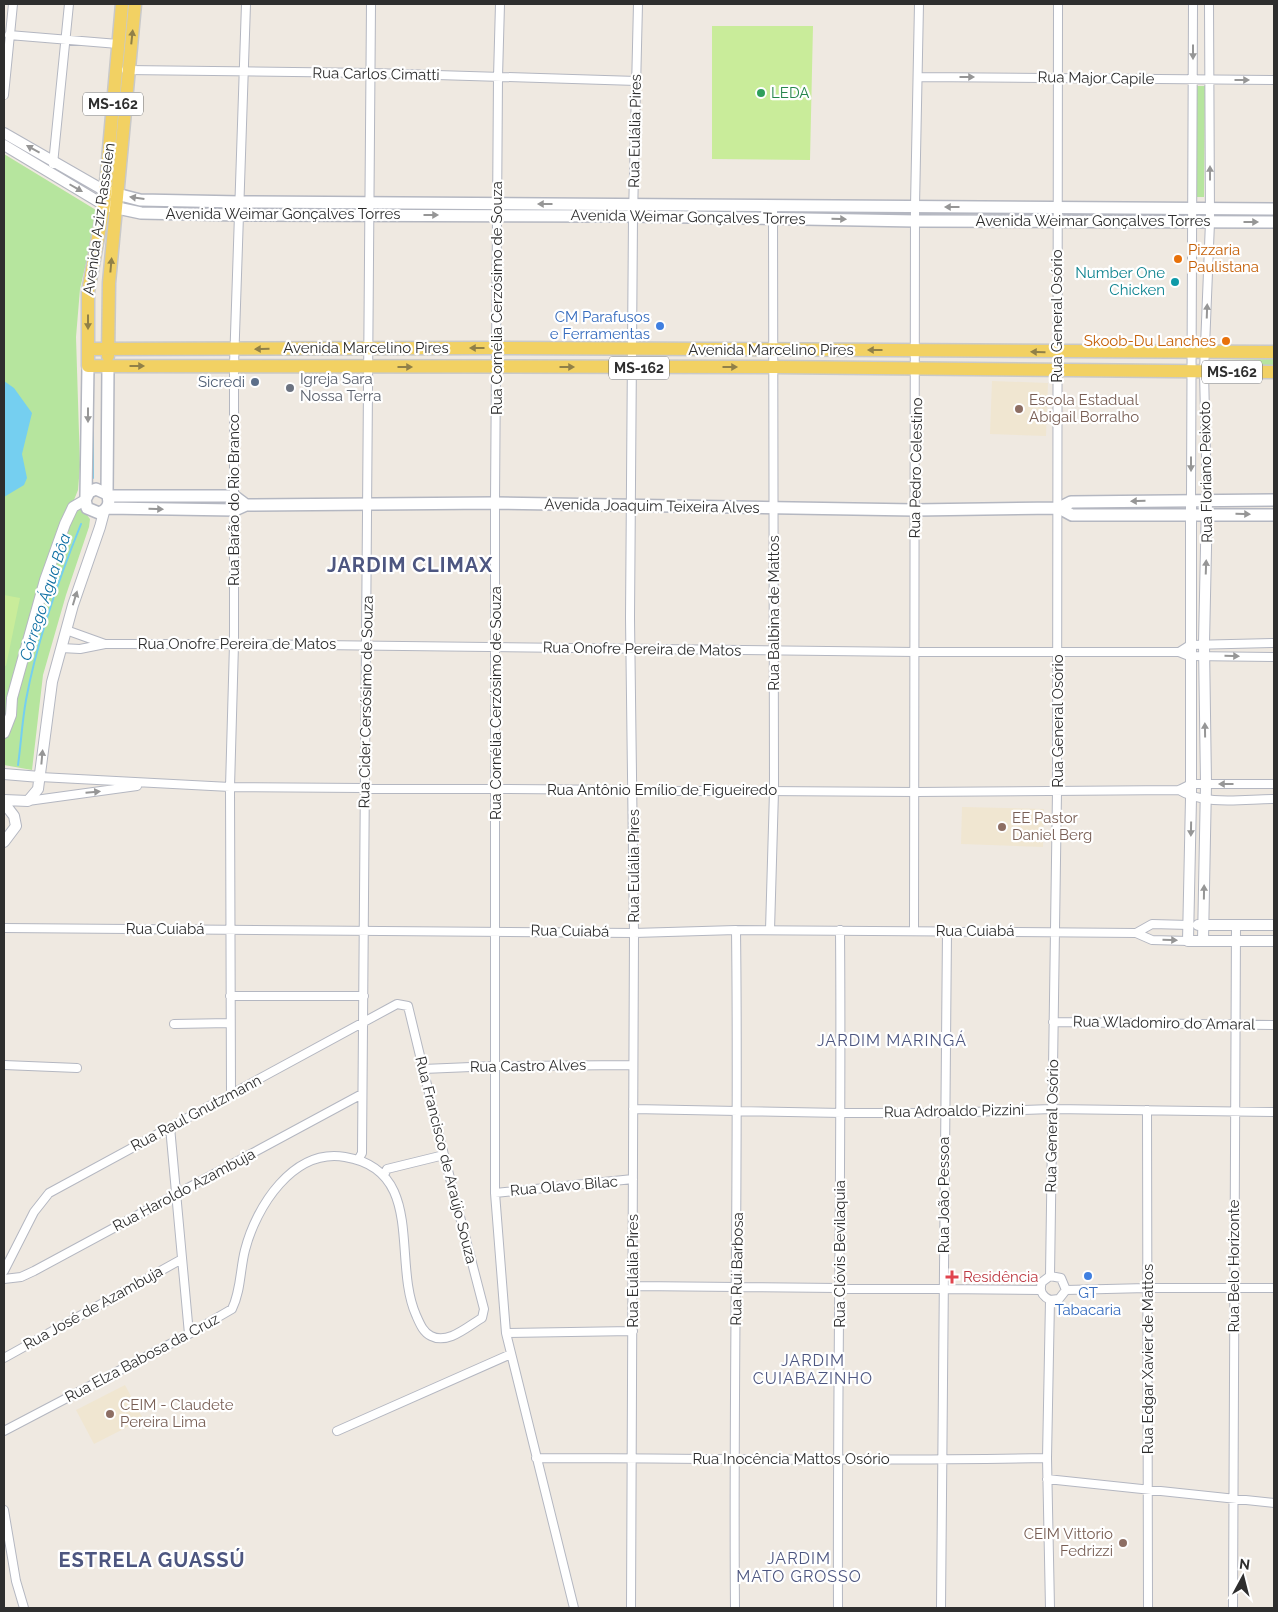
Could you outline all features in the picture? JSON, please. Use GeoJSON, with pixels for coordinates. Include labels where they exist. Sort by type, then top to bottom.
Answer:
{"type":"FeatureCollection","features":[{"type":"Feature","properties":{"kind":"main road","name":"Avenida Aziz Rasselen"},"geometry":{"type":"LineString","coordinates":[[106,510],[108,495],[109,283],[119,195],[122,70],[118,44],[122,4]]}},
{"type":"Feature","properties":{"kind":"main road","name":"Avenida Aziz Rasselen"},"geometry":{"type":"LineString","coordinates":[[86,498],[88,292],[104,205],[122,70],[135,4]]}},
{"type":"Feature","properties":{"kind":"main road","name":"Avenida Weimar Gonçalves Torres"},"geometry":{"type":"LineString","coordinates":[[105,191],[140,200],[371,208],[633,210],[773,205],[1274,209]]}},
{"type":"Feature","properties":{"kind":"main road","name":"Avenida Weimar Gonçalves Torres"},"geometry":{"type":"LineString","coordinates":[[104,205],[118,210],[141,213],[239,215],[371,208]]}},
{"type":"Feature","properties":{"kind":"main road","name":"Avenida Weimar Gonçalves Torres"},"geometry":{"type":"LineString","coordinates":[[633,210],[773,218],[1274,222]]}},
{"type":"Feature","properties":{"kind":"main road","name":"Avenida Marcelino Pires"},"geometry":{"type":"LineString","coordinates":[[88,349],[497,348],[1274,352]]}},
{"type":"Feature","properties":{"kind":"main road","name":"Avenida Marcelino Pires"},"geometry":{"type":"LineString","coordinates":[[88,366],[234,365],[1274,372]]}},
{"type":"Feature","properties":{"kind":"main road"},"geometry":{"type":"LineString","coordinates":[[235,510],[91,511],[86,498],[96,489],[108,495],[234,496],[246,505]]}},
{"type":"Feature","properties":{"kind":"main road"},"geometry":{"type":"LineString","coordinates":[[220,496],[220,510]]}},
{"type":"Feature","properties":{"kind":"main road","name":"Avenida Joaquim Teixeira Alves"},"geometry":{"type":"LineString","coordinates":[[235,510],[246,505],[495,503],[631,507],[915,510],[1058,508],[1071,502],[1274,500]]}},
{"type":"Feature","properties":{"kind":"main road","name":"Avenida Joaquim Teixeira Alves"},"geometry":{"type":"LineString","coordinates":[[1058,508],[1072,516],[1274,514]]}},
{"type":"Feature","properties":{"kind":"street"},"geometry":{"type":"LineString","coordinates":[[4,95],[13,4]]}},
{"type":"Feature","properties":{"kind":"street"},"geometry":{"type":"LineString","coordinates":[[50,173],[54,162],[69,4]]}},
{"type":"Feature","properties":{"kind":"street","name":"Rua Barão do Rio Branco"},"geometry":{"type":"LineString","coordinates":[[231,1094],[229,930],[234,644],[234,365],[246,4]]}},
{"type":"Feature","properties":{"kind":"street","name":"Rua Cider Cersósimo de Souza"},"geometry":{"type":"LineString","coordinates":[[358,1160],[362,1153],[364,996],[371,4]]}},
{"type":"Feature","properties":{"kind":"street","name":"Rua Cornélia Cerzósimo de Souza"},"geometry":{"type":"LineString","coordinates":[[500,4],[495,503],[495,1192],[506,1333],[574,1608]]}},
{"type":"Feature","properties":{"kind":"street","name":"Rua Eulália Pires"},"geometry":{"type":"LineString","coordinates":[[631,1608],[634,1286],[634,932],[630,649],[631,349],[638,4]]}},
{"type":"Feature","properties":{"kind":"street","name":"Rua Pedro Celestino"},"geometry":{"type":"LineString","coordinates":[[914,931],[917,369],[915,206],[919,4]]}},
{"type":"Feature","properties":{"kind":"street","name":"Rua General Osório"},"geometry":{"type":"LineString","coordinates":[[1050,1276],[1058,652],[1058,4]]}},
{"type":"Feature","properties":{"kind":"street","name":"Rua Floriano Peixoto"},"geometry":{"type":"LineString","coordinates":[[1188,941],[1191,798],[1191,372],[1194,222],[1193,4]]}},
{"type":"Feature","properties":{"kind":"street","name":"Rua Floriano Peixoto"},"geometry":{"type":"LineString","coordinates":[[1203,941],[1206,799],[1204,644],[1208,514],[1204,372],[1210,222],[1209,4]]}},
{"type":"Feature","properties":{"kind":"street"},"geometry":{"type":"LineString","coordinates":[[10,35],[65,42],[118,44]]}},
{"type":"Feature","properties":{"kind":"street","name":"Rua Carlos Cimatti"},"geometry":{"type":"LineString","coordinates":[[122,70],[372,73],[637,81]]}},
{"type":"Feature","properties":{"kind":"street","name":"Rua Major Capile"},"geometry":{"type":"LineString","coordinates":[[918,77],[1274,80]]}},
{"type":"Feature","properties":{"kind":"street"},"geometry":{"type":"LineString","coordinates":[[4,133],[105,191]]}},
{"type":"Feature","properties":{"kind":"street"},"geometry":{"type":"LineString","coordinates":[[4,145],[104,205]]}},
{"type":"Feature","properties":{"kind":"street","name":"Rua Balbina de Mattos"},"geometry":{"type":"LineString","coordinates":[[770,930],[774,791],[775,368],[773,205]]}},
{"type":"Feature","properties":{"kind":"street"},"geometry":{"type":"LineString","coordinates":[[4,732],[11,715],[12,698],[45,580],[73,507],[86,498]]}},
{"type":"Feature","properties":{"kind":"street"},"geometry":{"type":"LineString","coordinates":[[28,801],[38,789],[52,682],[61,648],[106,510]]}},
{"type":"Feature","properties":{"kind":"street","name":"Rua Onofre Pereira de Matos"},"geometry":{"type":"LineString","coordinates":[[66,630],[82,634],[105,644]]}},
{"type":"Feature","properties":{"kind":"street"},"geometry":{"type":"LineString","coordinates":[[80,649],[82,634]]}},
{"type":"Feature","properties":{"kind":"street"},"geometry":{"type":"LineString","coordinates":[[1179,652],[1190,645],[1274,643]]}},
{"type":"Feature","properties":{"kind":"street","name":"Rua Onofre Pereira de Matos"},"geometry":{"type":"LineString","coordinates":[[61,648],[80,649],[105,644],[234,644],[915,652],[1179,652],[1190,656],[1274,657]]}},
{"type":"Feature","properties":{"kind":"street"},"geometry":{"type":"LineString","coordinates":[[4,713],[12,698]]}},
{"type":"Feature","properties":{"kind":"street","name":"Rua Antônio Emílio de Figueiredo"},"geometry":{"type":"LineString","coordinates":[[4,774],[146,784],[365,789],[916,792],[1179,790],[1191,784],[1274,784]]}},
{"type":"Feature","properties":{"kind":"street","name":"Rua Antônio Emílio de Figueiredo"},"geometry":{"type":"LineString","coordinates":[[4,802],[61,798],[78,793],[126,789],[146,784]]}},
{"type":"Feature","properties":{"kind":"street"},"geometry":{"type":"LineString","coordinates":[[1179,790],[1191,798],[1274,798]]}},
{"type":"Feature","properties":{"kind":"street"},"geometry":{"type":"LineString","coordinates":[[4,802],[16,820],[14,829],[4,842]]}},
{"type":"Feature","properties":{"kind":"street","name":"Rua Cuiabá"},"geometry":{"type":"LineString","coordinates":[[4,928],[634,932],[736,930],[1136,932],[1152,924],[1274,925]]}},
{"type":"Feature","properties":{"kind":"street","name":"Rua Belo Horizonte"},"geometry":{"type":"LineString","coordinates":[[1233,1608],[1236,924]]}},
{"type":"Feature","properties":{"kind":"street","name":"Rua Rui Barbosa"},"geometry":{"type":"LineString","coordinates":[[735,1608],[734,1458],[738,1111],[736,930]]}},
{"type":"Feature","properties":{"kind":"street","name":"Rua Clóvis Bevilaquia"},"geometry":{"type":"LineString","coordinates":[[838,1608],[842,1113],[840,930]]}},
{"type":"Feature","properties":{"kind":"street","name":"Rua João Pessoa"},"geometry":{"type":"LineString","coordinates":[[941,1608],[946,931]]}},
{"type":"Feature","properties":{"kind":"street","name":"Rua Cuiabá"},"geometry":{"type":"LineString","coordinates":[[1136,932],[1152,940],[1274,940]]}},
{"type":"Feature","properties":{"kind":"street"},"geometry":{"type":"LineString","coordinates":[[230,996],[364,996]]}},
{"type":"Feature","properties":{"kind":"street","name":"Rua Raul Gnutzmann"},"geometry":{"type":"LineString","coordinates":[[4,1271],[34,1212],[49,1193],[397,1004],[404,1004]]}},
{"type":"Feature","properties":{"kind":"street","name":"Rua Francisco de Araújo Souza"},"geometry":{"type":"LineString","coordinates":[[404,1004],[408,1006],[484,1309],[482,1318],[447,1338]]}},
{"type":"Feature","properties":{"kind":"street","name":"Rua Wladomiro do Amaral"},"geometry":{"type":"LineString","coordinates":[[1053,1022],[1274,1025]]}},
{"type":"Feature","properties":{"kind":"street"},"geometry":{"type":"LineString","coordinates":[[174,1024],[230,1023]]}},
{"type":"Feature","properties":{"kind":"street","name":"Rua Castro Alves"},"geometry":{"type":"LineString","coordinates":[[423,1069],[633,1064]]}},
{"type":"Feature","properties":{"kind":"street"},"geometry":{"type":"LineString","coordinates":[[4,1065],[77,1068]]}},
{"type":"Feature","properties":{"kind":"street","name":"Rua Haroldo Azambuja"},"geometry":{"type":"LineString","coordinates":[[4,1279],[22,1278],[362,1094]]}},
{"type":"Feature","properties":{"kind":"street","name":"Rua Adroaldo Pizzini"},"geometry":{"type":"LineString","coordinates":[[633,1110],[842,1113],[944,1113],[1052,1109],[1274,1112]]}},
{"type":"Feature","properties":{"kind":"street","name":"Rua Edgar Xavier de Mattos"},"geometry":{"type":"LineString","coordinates":[[1147,1110],[1148,1608]]}},
{"type":"Feature","properties":{"kind":"street"},"geometry":{"type":"LineString","coordinates":[[170,1127],[189,1334]]}},
{"type":"Feature","properties":{"kind":"street"},"geometry":{"type":"LineString","coordinates":[[384,1175],[387,1169],[444,1155]]}},
{"type":"Feature","properties":{"kind":"street","name":"Rua Elza Babosa da Cruz"},"geometry":{"type":"LineString","coordinates":[[4,1431],[189,1334],[232,1309],[249,1237],[267,1200],[279,1184],[301,1166],[323,1157],[341,1156],[358,1160],[384,1175],[391,1183],[398,1199],[410,1302],[426,1333],[436,1338],[447,1338]]}},
{"type":"Feature","properties":{"kind":"street","name":"Rua Olavo Bilac"},"geometry":{"type":"LineString","coordinates":[[495,1192],[633,1179]]}},
{"type":"Feature","properties":{"kind":"street"},"geometry":{"type":"LineString","coordinates":[[4,1255],[14,1251]]}},
{"type":"Feature","properties":{"kind":"street","name":"Rua José de Azambuja"},"geometry":{"type":"LineString","coordinates":[[4,1358],[182,1259]]}},
{"type":"Feature","properties":{"kind":"street"},"geometry":{"type":"LineString","coordinates":[[1050,1276],[1061,1278],[1066,1290],[1059,1299],[1050,1300],[1044,1297],[1041,1290],[1042,1282],[1050,1276]]}},
{"type":"Feature","properties":{"kind":"street"},"geometry":{"type":"LineString","coordinates":[[634,1286],[1041,1290]]}},
{"type":"Feature","properties":{"kind":"street"},"geometry":{"type":"LineString","coordinates":[[1066,1290],[1274,1288]]}},
{"type":"Feature","properties":{"kind":"street"},"geometry":{"type":"LineString","coordinates":[[1050,1300],[1047,1458],[1050,1608]]}},
{"type":"Feature","properties":{"kind":"street"},"geometry":{"type":"LineString","coordinates":[[506,1333],[633,1331]]}},
{"type":"Feature","properties":{"kind":"street"},"geometry":{"type":"LineString","coordinates":[[337,1431],[511,1354]]}},
{"type":"Feature","properties":{"kind":"street","name":"Rua Inocência Mattos Osório"},"geometry":{"type":"LineString","coordinates":[[536,1458],[941,1460],[1047,1458]]}},
{"type":"Feature","properties":{"kind":"street"},"geometry":{"type":"LineString","coordinates":[[1047,1479],[1274,1502]]}},
{"type":"Feature","properties":{"kind":"street"},"geometry":{"type":"LineString","coordinates":[[4,1510],[16,1581],[24,1608]]}},
{"type":"Feature","properties":{"kind":"shaded area","name":"Escola Estadual Abigail Borralho"},"geometry":{"type":"Polygon","coordinates":[[[992,381],[1048,383],[1046,436],[990,434],[992,381]]]}},
{"type":"Feature","properties":{"kind":"shaded area","name":"EE Pastor Daniel Berg"},"geometry":{"type":"Polygon","coordinates":[[[962,807],[1044,809],[1043,847],[961,844],[962,807]]]}},
{"type":"Feature","properties":{"kind":"shaded area","name":"CEIM - Claudete Pereira Lima"},"geometry":{"type":"Polygon","coordinates":[[[125,1385],[143,1419],[94,1444],[76,1410],[125,1385]]]}},
{"type":"Feature","properties":{"kind":"green space","name":"LEDA"},"geometry":{"type":"Polygon","coordinates":[[[712,26],[813,26],[810,160],[712,159],[712,26]]]}},
{"type":"Feature","properties":{"kind":"green space"},"geometry":{"type":"Polygon","coordinates":[[[1197,86],[1205,86],[1204,197],[1196,197],[1197,86]]]}},
{"type":"Feature","properties":{"kind":"green space"},"geometry":{"type":"Polygon","coordinates":[[[4,154],[96,210],[95,225],[80,289],[76,337],[80,466],[78,490],[72,505],[80,506],[90,519],[43,675],[32,770],[4,765],[4,154]]]}},
{"type":"Feature","properties":{"kind":"green space"},"geometry":{"type":"Polygon","coordinates":[[[1274,359],[1274,366],[1219,365],[1219,360],[1274,359]]]}},
{"type":"Feature","properties":{"kind":"green space"},"geometry":{"type":"Polygon","coordinates":[[[4,595],[20,598],[6,666],[4,665],[4,595]]]}},
{"type":"Feature","properties":{"kind":"water"},"geometry":{"type":"Polygon","coordinates":[[[4,381],[14,388],[32,413],[22,454],[27,478],[24,485],[4,497],[4,381]]]}},
{"type":"Feature","properties":{"kind":"waterway","name":"Córrego Água Bôa"},"geometry":{"type":"LineString","coordinates":[[93,429],[93,478]]}},
{"type":"Feature","properties":{"kind":"waterway","name":"Córrego Água Bôa"},"geometry":{"type":"LineString","coordinates":[[18,765],[25,708],[36,655],[56,589],[81,524]]}},
{"type":"Feature","properties":{"kind":"place","name":"LEDA"},"geometry":{"type":"Point","coordinates":[761,93]}},
{"type":"Feature","properties":{"kind":"place","name":"Pizzaria Paulistana"},"geometry":{"type":"Point","coordinates":[1178,259]}},
{"type":"Feature","properties":{"kind":"place","name":"Number One Chicken"},"geometry":{"type":"Point","coordinates":[1175,282]}},
{"type":"Feature","properties":{"kind":"place","name":"CM Parafusos e Ferramentas"},"geometry":{"type":"Point","coordinates":[660,326]}},
{"type":"Feature","properties":{"kind":"place","name":"Skoob-Du Lanches"},"geometry":{"type":"Point","coordinates":[1226,341]}},
{"type":"Feature","properties":{"kind":"place","name":"Sicredi"},"geometry":{"type":"Point","coordinates":[255,382]}},
{"type":"Feature","properties":{"kind":"place","name":"Igreja Sara Nossa Terra"},"geometry":{"type":"Point","coordinates":[290,388]}},
{"type":"Feature","properties":{"kind":"place","name":"Escola Estadual Abigail Borralho"},"geometry":{"type":"Point","coordinates":[1019,409]}},
{"type":"Feature","properties":{"kind":"place","name":"EE Pastor Daniel Berg"},"geometry":{"type":"Point","coordinates":[1002,827]}},
{"type":"Feature","properties":{"kind":"place","name":"GT Tabacaria"},"geometry":{"type":"Point","coordinates":[1088,1276]}},
{"type":"Feature","properties":{"kind":"place","name":"Residência"},"geometry":{"type":"Point","coordinates":[952,1277]}},
{"type":"Feature","properties":{"kind":"place","name":"CEIM - Claudete Pereira Lima"},"geometry":{"type":"Point","coordinates":[110,1414]}},
{"type":"Feature","properties":{"kind":"place","name":"CEIM Vittorio Fedrizzi"},"geometry":{"type":"Point","coordinates":[1123,1543]}},
{"type":"Feature","properties":{"kind":"district","name":"JARDIM CLIMAX"},"geometry":{"type":"Point","coordinates":[410,565]}},
{"type":"Feature","properties":{"kind":"district","name":"JARDIM MARINGÁ"},"geometry":{"type":"Point","coordinates":[892,1040]}},
{"type":"Feature","properties":{"kind":"district","name":"JARDIM CUIABAZINHO"},"geometry":{"type":"Point","coordinates":[813,1369]}},
{"type":"Feature","properties":{"kind":"district","name":"ESTRELA GUASSÚ"},"geometry":{"type":"Point","coordinates":[152,1560]}},
{"type":"Feature","properties":{"kind":"district","name":"JARDIM MATO GROSSO"},"geometry":{"type":"Point","coordinates":[799,1567]}}]}
